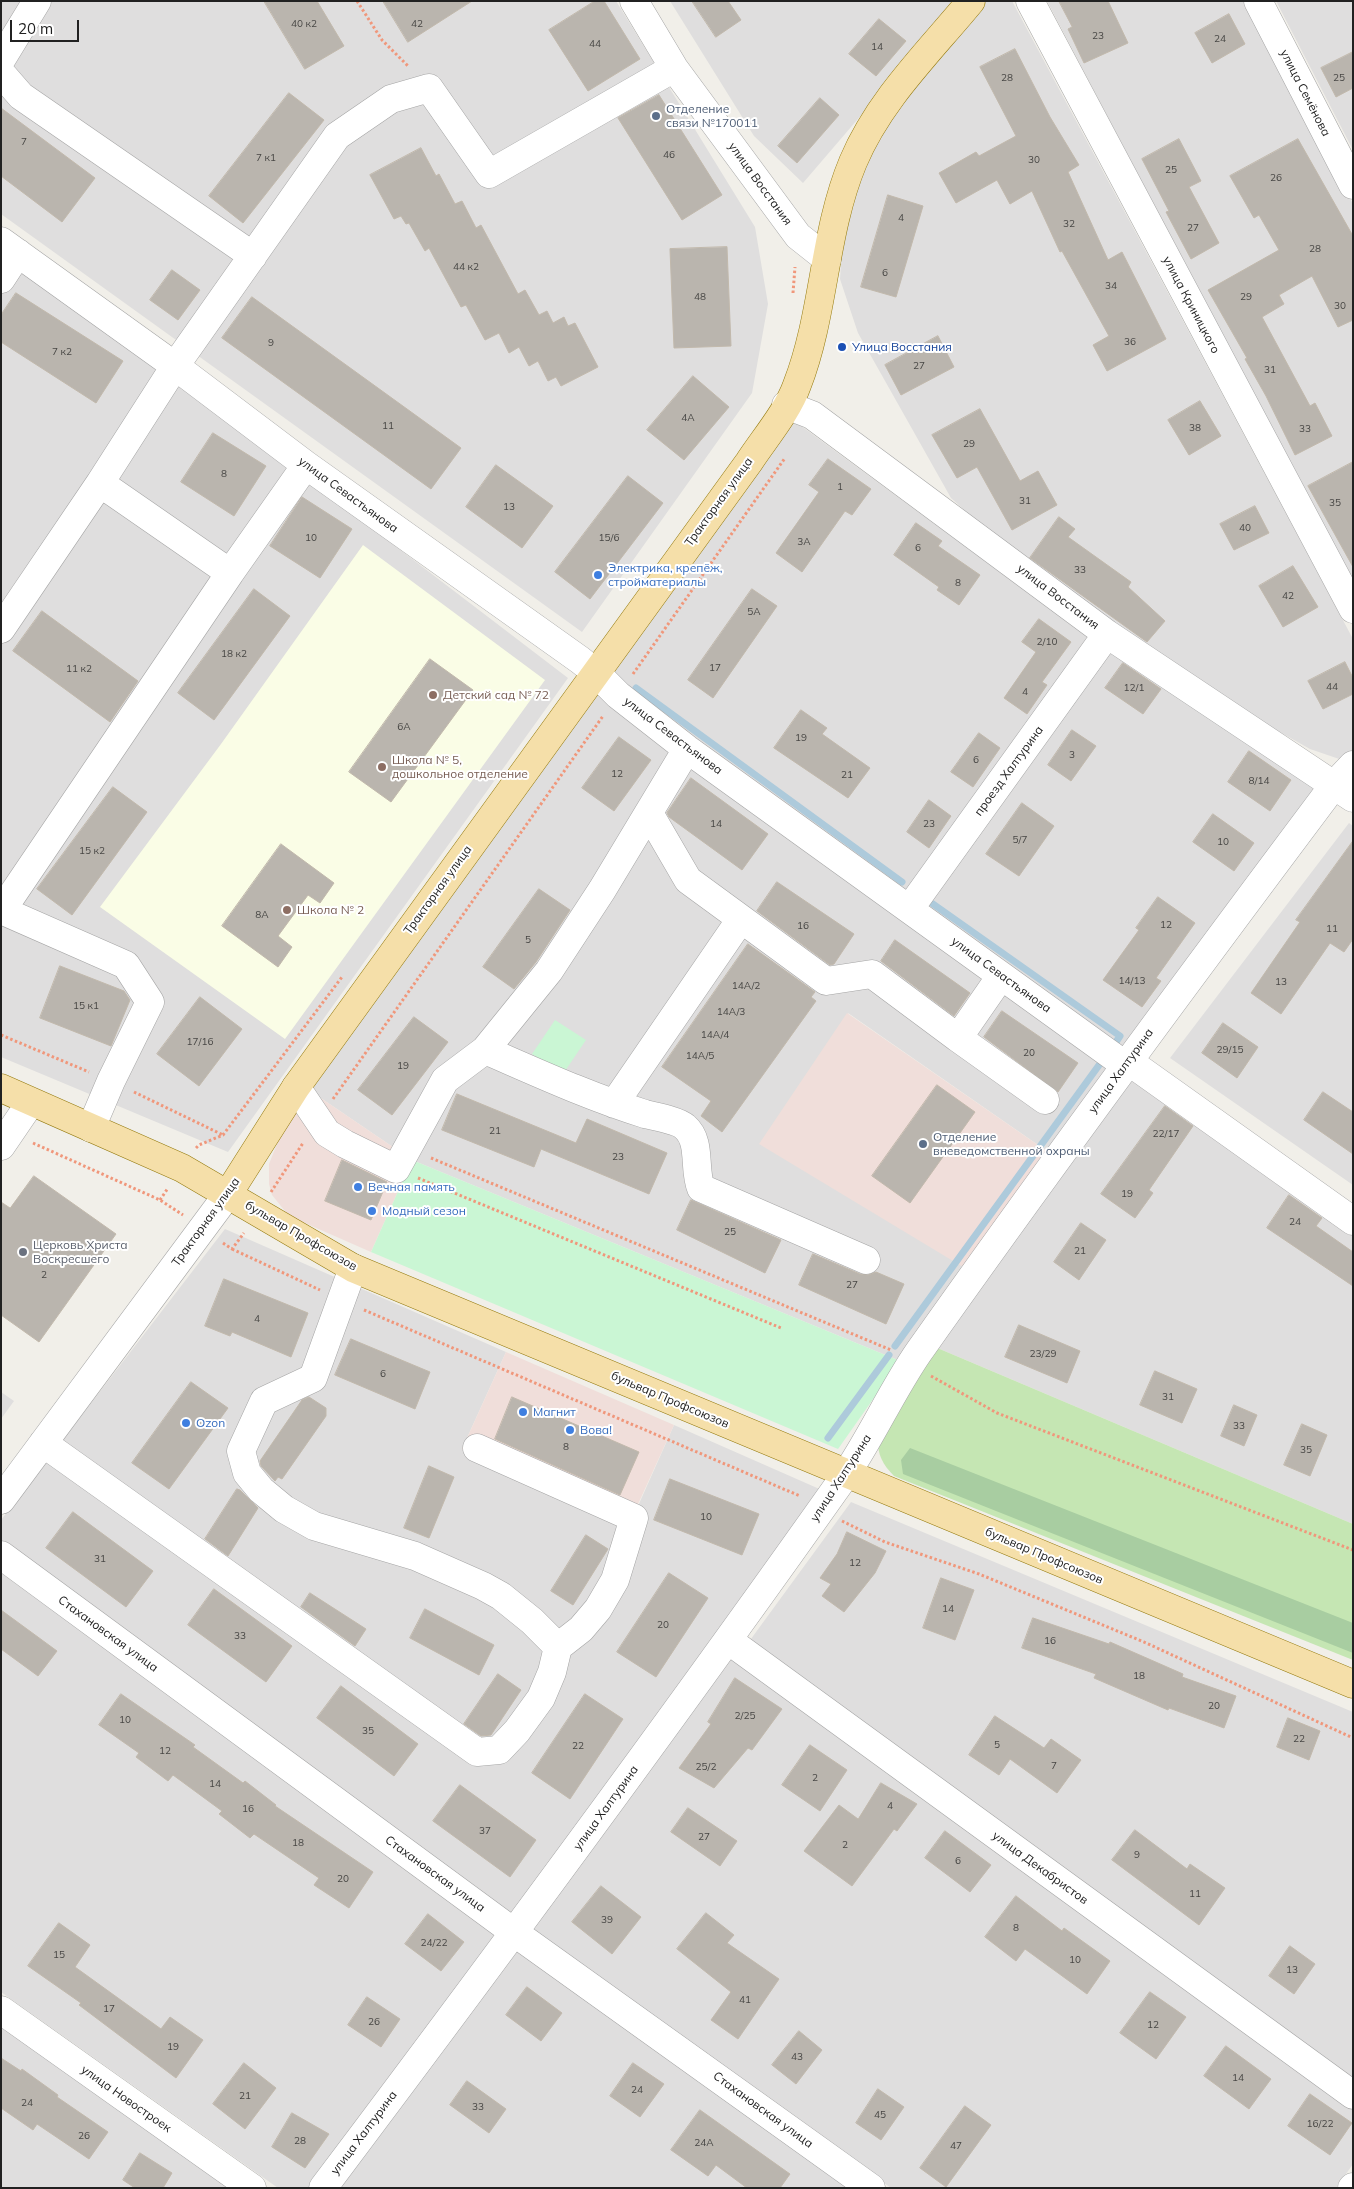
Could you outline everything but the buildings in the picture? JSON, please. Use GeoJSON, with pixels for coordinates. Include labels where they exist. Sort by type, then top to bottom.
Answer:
{"type":"FeatureCollection","features":[{"type":"Feature","properties":{"kind":"main road","name":"Тракторная улица"},"geometry":{"type":"LineString","coordinates":[[228,1194],[296,1087],[744,469],[786,405],[797,387],[810,343],[833,226],[844,185],[864,137],[877,115],[971,1]]}},
{"type":"Feature","properties":{"kind":"main road","name":"бульвар Профсоюзов"},"geometry":{"type":"LineString","coordinates":[[1,1088],[182,1168],[353,1268],[1353,1684]]}},
{"type":"Feature","properties":{"kind":"street"},"geometry":{"type":"LineString","coordinates":[[1,60],[37,1]]}},
{"type":"Feature","properties":{"kind":"street","name":"улица Восстания"},"geometry":{"type":"LineString","coordinates":[[634,1],[674,68],[798,236],[827,259]]}},
{"type":"Feature","properties":{"kind":"street","name":"улица Криницкого"},"geometry":{"type":"LineString","coordinates":[[1030,1],[1353,609]]}},
{"type":"Feature","properties":{"kind":"street","name":"улица Семёнова"},"geometry":{"type":"LineString","coordinates":[[1258,1],[1353,185]]}},
{"type":"Feature","properties":{"kind":"street"},"geometry":{"type":"LineString","coordinates":[[1,629],[100,483],[175,366],[337,136],[391,100],[430,88],[489,174],[674,68]]}},
{"type":"Feature","properties":{"kind":"street"},"geometry":{"type":"LineString","coordinates":[[1,73],[21,96],[253,256]]}},
{"type":"Feature","properties":{"kind":"street"},"geometry":{"type":"LineString","coordinates":[[1,279],[10,247]]}},
{"type":"Feature","properties":{"kind":"street","name":"улица Севастьянова"},"geometry":{"type":"LineString","coordinates":[[10,247],[175,366],[306,465],[595,672],[618,694],[687,749],[910,908],[1125,1065],[1138,1068],[1353,1220]]}},
{"type":"Feature","properties":{"kind":"street","name":"улица Восстания"},"geometry":{"type":"LineString","coordinates":[[786,405],[812,415],[1107,634],[1343,792]]}},
{"type":"Feature","properties":{"kind":"street"},"geometry":{"type":"LineString","coordinates":[[91,1128],[111,1081],[150,1002],[126,965],[1,910],[230,573],[306,465]]}},
{"type":"Feature","properties":{"kind":"street"},"geometry":{"type":"LineString","coordinates":[[100,483],[230,573]]}},
{"type":"Feature","properties":{"kind":"street","name":"проезд Халтурина"},"geometry":{"type":"LineString","coordinates":[[910,908],[1107,634]]}},
{"type":"Feature","properties":{"kind":"street"},"geometry":{"type":"LineString","coordinates":[[296,1087],[327,1133],[345,1144],[402,1159],[445,1080],[485,1050],[549,971],[602,890],[687,749]]}},
{"type":"Feature","properties":{"kind":"street","name":"улица Халтурина"},"geometry":{"type":"LineString","coordinates":[[323,2188],[515,1933],[728,1640],[846,1474],[914,1359],[1125,1065],[1343,792],[1353,765]]}},
{"type":"Feature","properties":{"kind":"street"},"geometry":{"type":"LineString","coordinates":[[649,813],[688,880],[741,919],[826,980],[872,974],[1045,1100]]}},
{"type":"Feature","properties":{"kind":"street"},"geometry":{"type":"LineString","coordinates":[[614,1104],[741,919]]}},
{"type":"Feature","properties":{"kind":"street"},"geometry":{"type":"LineString","coordinates":[[958,1038],[1001,976]]}},
{"type":"Feature","properties":{"kind":"street"},"geometry":{"type":"LineString","coordinates":[[485,1050],[614,1104],[684,1126],[693,1138],[696,1151],[697,1178],[701,1188],[866,1260]]}},
{"type":"Feature","properties":{"kind":"street"},"geometry":{"type":"LineString","coordinates":[[6,1140],[32,1102]]}},
{"type":"Feature","properties":{"kind":"street","name":"Тракторная улица"},"geometry":{"type":"LineString","coordinates":[[1,1500],[228,1194]]}},
{"type":"Feature","properties":{"kind":"street"},"geometry":{"type":"LineString","coordinates":[[353,1268],[313,1378],[264,1401],[241,1451],[247,1473],[261,1490],[284,1509],[314,1526],[415,1556],[501,1596],[532,1621],[558,1647]]}},
{"type":"Feature","properties":{"kind":"street"},"geometry":{"type":"LineString","coordinates":[[43,1443],[477,1752],[499,1750],[518,1731],[542,1698],[552,1672],[558,1647],[581,1629],[598,1609],[615,1580],[634,1518],[477,1448]]}},
{"type":"Feature","properties":{"kind":"street","name":"Стахановская улица"},"geometry":{"type":"LineString","coordinates":[[1,1555],[515,1933],[871,2188]]}},
{"type":"Feature","properties":{"kind":"street","name":"улица Декабристов"},"geometry":{"type":"LineString","coordinates":[[728,1640],[1353,2095]]}},
{"type":"Feature","properties":{"kind":"street","name":"улица Новостроек"},"geometry":{"type":"LineString","coordinates":[[1,2010],[252,2188]]}},
{"type":"Feature","properties":{"kind":"path"},"geometry":{"type":"LineString","coordinates":[[357,1],[382,40],[430,88]]}},
{"type":"Feature","properties":{"kind":"path"},"geometry":{"type":"LineString","coordinates":[[232,1249],[318,1119],[787,455]]}},
{"type":"Feature","properties":{"kind":"path"},"geometry":{"type":"LineString","coordinates":[[6,1140],[160,1200],[232,1249],[342,1300],[794,1492],[820,1510],[885,1542],[979,1574],[1144,1642],[1353,1738]]}},
{"type":"Feature","properties":{"kind":"path"},"geometry":{"type":"LineString","coordinates":[[402,1159],[781,1328]]}},
{"type":"Feature","properties":{"kind":"path"},"geometry":{"type":"LineString","coordinates":[[402,1159],[914,1359],[938,1382],[997,1413],[1353,1550]]}},
{"type":"Feature","properties":{"kind":"shaded area"},"geometry":{"type":"Polygon","coordinates":[[[1,1],[616,1],[755,227],[768,304],[752,393],[582,632],[1,214],[1,1]]]}},
{"type":"Feature","properties":{"kind":"shaded area"},"geometry":{"type":"Polygon","coordinates":[[[670,1],[959,1],[803,183],[754,136],[670,1]]]}},
{"type":"Feature","properties":{"kind":"shaded area"},"geometry":{"type":"Polygon","coordinates":[[[981,1],[1012,1],[1353,639],[1353,756],[1348,762],[1310,749],[1193,683],[1006,548],[951,498],[858,333],[840,279],[843,230],[857,178],[884,127],[981,1]]]}},
{"type":"Feature","properties":{"kind":"shaded area"},"geometry":{"type":"Polygon","coordinates":[[[1047,1],[1245,1],[1353,204],[1353,584],[1047,1]]]}},
{"type":"Feature","properties":{"kind":"shaded area"},"geometry":{"type":"Polygon","coordinates":[[[1276,1],[1353,1],[1353,150],[1276,1]]]}},
{"type":"Feature","properties":{"kind":"shaded area"},"geometry":{"type":"Polygon","coordinates":[[[1,245],[568,678],[228,1152],[1,1057],[1,245]]]}},
{"type":"Feature","properties":{"kind":"shaded area"},"geometry":{"type":"Polygon","coordinates":[[[793,420],[1090,638],[910,895],[689,741],[611,675],[793,420]]]}},
{"type":"Feature","properties":{"kind":"shaded area"},"geometry":{"type":"Polygon","coordinates":[[[363,545],[545,680],[285,1039],[100,907],[221,744],[363,545]]]}},
{"type":"Feature","properties":{"kind":"shaded area"},"geometry":{"type":"Polygon","coordinates":[[[1109,650],[1321,790],[1124,1051],[926,906],[1109,650]]]}},
{"type":"Feature","properties":{"kind":"shaded area"},"geometry":{"type":"Polygon","coordinates":[[[596,694],[1114,1067],[1051,1154],[848,1013],[968,1270],[900,1361],[412,1160],[309,1090],[596,694]]]}},
{"type":"Feature","properties":{"kind":"shaded area"},"geometry":{"type":"Polygon","coordinates":[[[1349,823],[1353,826],[1353,1185],[1170,1058],[1349,823]]]}},
{"type":"Feature","properties":{"kind":"shaded area"},"geometry":{"type":"Polygon","coordinates":[[[847,1013],[1051,1154],[968,1270],[759,1144],[847,1013]]]}},
{"type":"Feature","properties":{"kind":"shaded area"},"geometry":{"type":"Polygon","coordinates":[[[1131,1074],[1353,1230],[1353,1524],[935,1347],[1131,1074]]]}},
{"type":"Feature","properties":{"kind":"shaded area"},"geometry":{"type":"Polygon","coordinates":[[[309,1090],[412,1160],[371,1252],[289,1216],[272,1195],[269,1184],[269,1164],[279,1139],[309,1090]]]}},
{"type":"Feature","properties":{"kind":"shaded area"},"geometry":{"type":"Polygon","coordinates":[[[225,1229],[506,1352],[462,1449],[630,1524],[674,1425],[824,1491],[514,1921],[1,1545],[1,1520],[225,1229]]]}},
{"type":"Feature","properties":{"kind":"shaded area"},"geometry":{"type":"Polygon","coordinates":[[[506,1352],[674,1425],[629,1524],[462,1449],[506,1352]]]}},
{"type":"Feature","properties":{"kind":"shaded area"},"geometry":{"type":"Polygon","coordinates":[[[1,1392],[14,1401],[1,1419],[1,1392]]]}},
{"type":"Feature","properties":{"kind":"shaded area"},"geometry":{"type":"Polygon","coordinates":[[[851,1502],[1353,1712],[1353,2087],[748,1643],[851,1502]]]}},
{"type":"Feature","properties":{"kind":"shaded area"},"geometry":{"type":"Polygon","coordinates":[[[1,1573],[501,1933],[310,2188],[278,2188],[1,1992],[1,1573]]]}},
{"type":"Feature","properties":{"kind":"shaded area"},"geometry":{"type":"Polygon","coordinates":[[[734,1655],[1353,2106],[1353,2164],[1336,2188],[891,2188],[531,1930],[734,1655]]]}},
{"type":"Feature","properties":{"kind":"shaded area"},"geometry":{"type":"Polygon","coordinates":[[[519,1947],[857,2188],[336,2188],[519,1947]]]}},
{"type":"Feature","properties":{"kind":"shaded area"},"geometry":{"type":"Polygon","coordinates":[[[1,2023],[230,2188],[1,2188],[1,2023]]]}},
{"type":"Feature","properties":{"kind":"green space"},"geometry":{"type":"Polygon","coordinates":[[[555,1020],[586,1040],[563,1074],[532,1054],[555,1020]]]}},
{"type":"Feature","properties":{"kind":"green space"},"geometry":{"type":"Polygon","coordinates":[[[412,1160],[900,1361],[838,1449],[371,1252],[412,1160]]]}},
{"type":"Feature","properties":{"kind":"green space"},"geometry":{"type":"Polygon","coordinates":[[[935,1347],[1353,1524],[1353,1660],[894,1476],[881,1459],[878,1439],[935,1347]]]}},
{"type":"Feature","properties":{"kind":"green space"},"geometry":{"type":"Polygon","coordinates":[[[910,1448],[1353,1623],[1353,1653],[903,1474],[901,1460],[910,1448]]]}},
{"type":"Feature","properties":{"kind":"waterway"},"geometry":{"type":"LineString","coordinates":[[636,688],[902,882]]}},
{"type":"Feature","properties":{"kind":"waterway"},"geometry":{"type":"LineString","coordinates":[[933,904],[1120,1036],[1116,1042]]}},
{"type":"Feature","properties":{"kind":"waterway"},"geometry":{"type":"LineString","coordinates":[[895,1346],[1102,1061]]}},
{"type":"Feature","properties":{"kind":"waterway"},"geometry":{"type":"LineString","coordinates":[[828,1438],[889,1355]]}},
{"type":"Feature","properties":{"kind":"place","name":"Отделение связи №170011"},"geometry":{"type":"Point","coordinates":[656,116]}},
{"type":"Feature","properties":{"kind":"place","name":"Улица Восстания"},"geometry":{"type":"Point","coordinates":[842,347]}},
{"type":"Feature","properties":{"kind":"place","name":"Электрика, крепёж, стройматериалы"},"geometry":{"type":"Point","coordinates":[598,575]}},
{"type":"Feature","properties":{"kind":"place","name":"Детский сад № 72"},"geometry":{"type":"Point","coordinates":[433,695]}},
{"type":"Feature","properties":{"kind":"place","name":"Школа № 5, дошкольное отделение"},"geometry":{"type":"Point","coordinates":[382,767]}},
{"type":"Feature","properties":{"kind":"place","name":"Школа № 2"},"geometry":{"type":"Point","coordinates":[287,910]}},
{"type":"Feature","properties":{"kind":"place","name":"Отделение вневедомственной охраны"},"geometry":{"type":"Point","coordinates":[923,1144]}},
{"type":"Feature","properties":{"kind":"place","name":"Вечная память"},"geometry":{"type":"Point","coordinates":[358,1187]}},
{"type":"Feature","properties":{"kind":"place","name":"Модный сезон"},"geometry":{"type":"Point","coordinates":[372,1211]}},
{"type":"Feature","properties":{"kind":"place","name":"Церковь Христа Воскресшего"},"geometry":{"type":"Point","coordinates":[23,1252]}},
{"type":"Feature","properties":{"kind":"place","name":"Магнит"},"geometry":{"type":"Point","coordinates":[523,1412]}},
{"type":"Feature","properties":{"kind":"place","name":"Ozon"},"geometry":{"type":"Point","coordinates":[186,1423]}},
{"type":"Feature","properties":{"kind":"place","name":"Вова!"},"geometry":{"type":"Point","coordinates":[570,1430]}}]}
